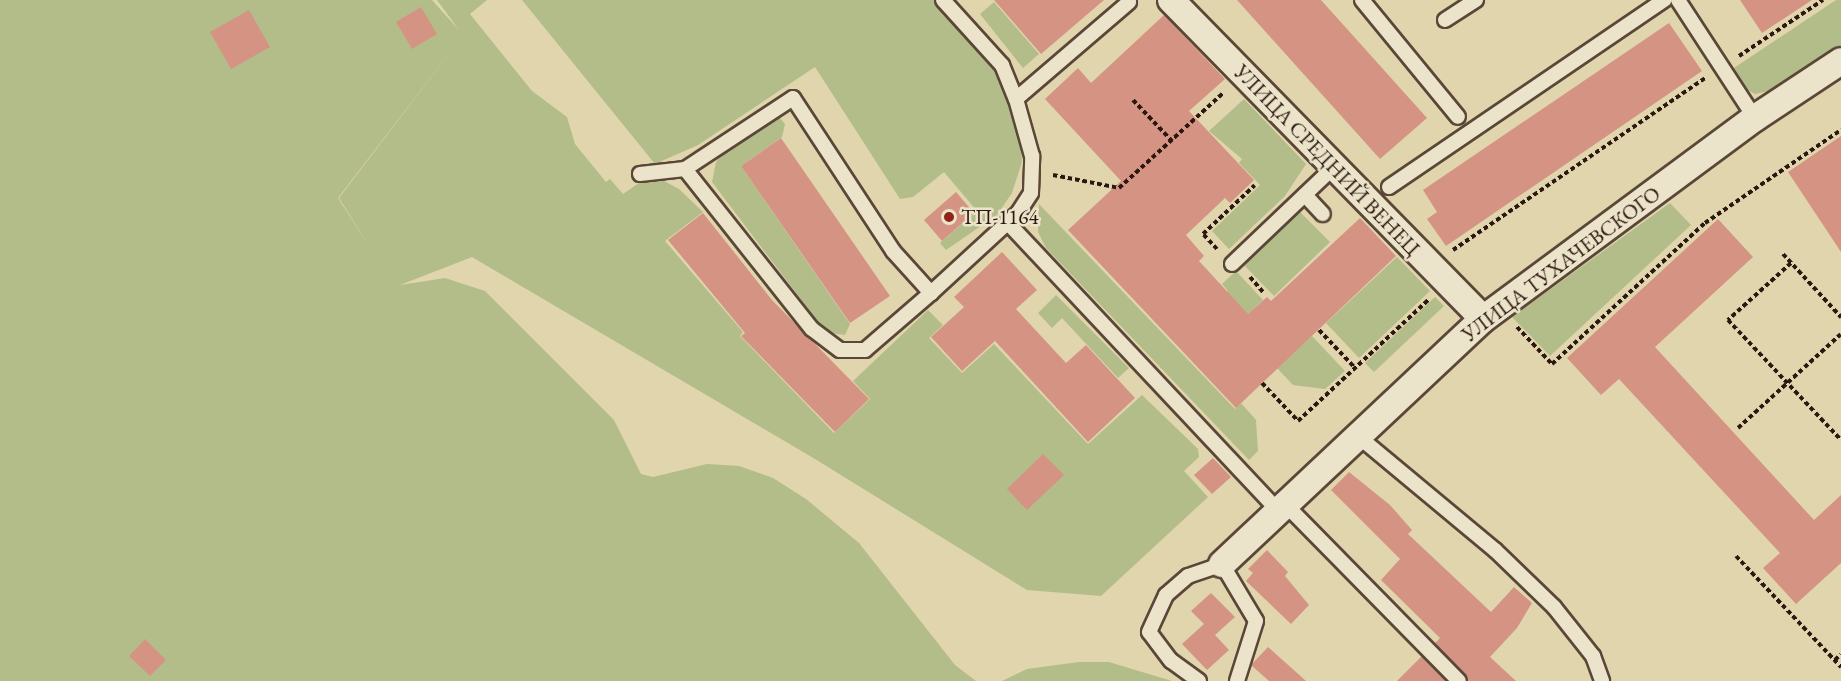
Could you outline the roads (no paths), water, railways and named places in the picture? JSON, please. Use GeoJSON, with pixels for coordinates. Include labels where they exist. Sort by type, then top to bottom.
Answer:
{"type":"FeatureCollection","features":[{"type":"Feature","properties":{"kind":"street","name":"УЛИЦА СРЕДНИЙ ВЕНЕЦ"},"geometry":{"type":"LineString","coordinates":[[1171,0],[1447,282],[1491,313]]}},
{"type":"Feature","properties":{"kind":"street","name":"УЛИЦА ТУХАЧЕВСКОГО"},"geometry":{"type":"LineString","coordinates":[[1222,564],[1491,313],[1755,118],[1841,61]]}},
{"type":"Feature","properties":{"kind":"lane"},"geometry":{"type":"LineString","coordinates":[[685,169],[812,329],[840,350],[865,350],[1008,223],[1031,192],[1035,171],[1016,99],[1002,65],[943,0]]}},
{"type":"Feature","properties":{"kind":"lane"},"geometry":{"type":"LineString","coordinates":[[1362,0],[1458,117]]}},
{"type":"Feature","properties":{"kind":"lane"},"geometry":{"type":"LineString","coordinates":[[1445,21],[1476,0]]}},
{"type":"Feature","properties":{"kind":"lane"},"geometry":{"type":"LineString","coordinates":[[1389,187],[1664,0]]}},
{"type":"Feature","properties":{"kind":"lane"},"geometry":{"type":"LineString","coordinates":[[1678,0],[1755,118]]}},
{"type":"Feature","properties":{"kind":"lane"},"geometry":{"type":"LineString","coordinates":[[1016,99],[1129,2]]}},
{"type":"Feature","properties":{"kind":"lane"},"geometry":{"type":"LineString","coordinates":[[640,174],[685,169],[794,98],[893,251],[931,293]]}},
{"type":"Feature","properties":{"kind":"lane"},"geometry":{"type":"LineString","coordinates":[[1232,264],[1334,167]]}},
{"type":"Feature","properties":{"kind":"lane"},"geometry":{"type":"LineString","coordinates":[[1305,195],[1323,214]]}},
{"type":"Feature","properties":{"kind":"lane"},"geometry":{"type":"LineString","coordinates":[[1008,223],[1282,507],[1459,681]]}},
{"type":"Feature","properties":{"kind":"lane"},"geometry":{"type":"LineString","coordinates":[[1358,436],[1495,550],[1554,607],[1593,656],[1602,681]]}},
{"type":"Feature","properties":{"kind":"lane"},"geometry":{"type":"LineString","coordinates":[[1199,681],[1171,661],[1149,632],[1166,595],[1188,576],[1222,564],[1257,621],[1237,681]]}},
{"type":"Feature","properties":{"kind":"place","name":"ТП-1164"},"geometry":{"type":"Point","coordinates":[949,217]}}]}
